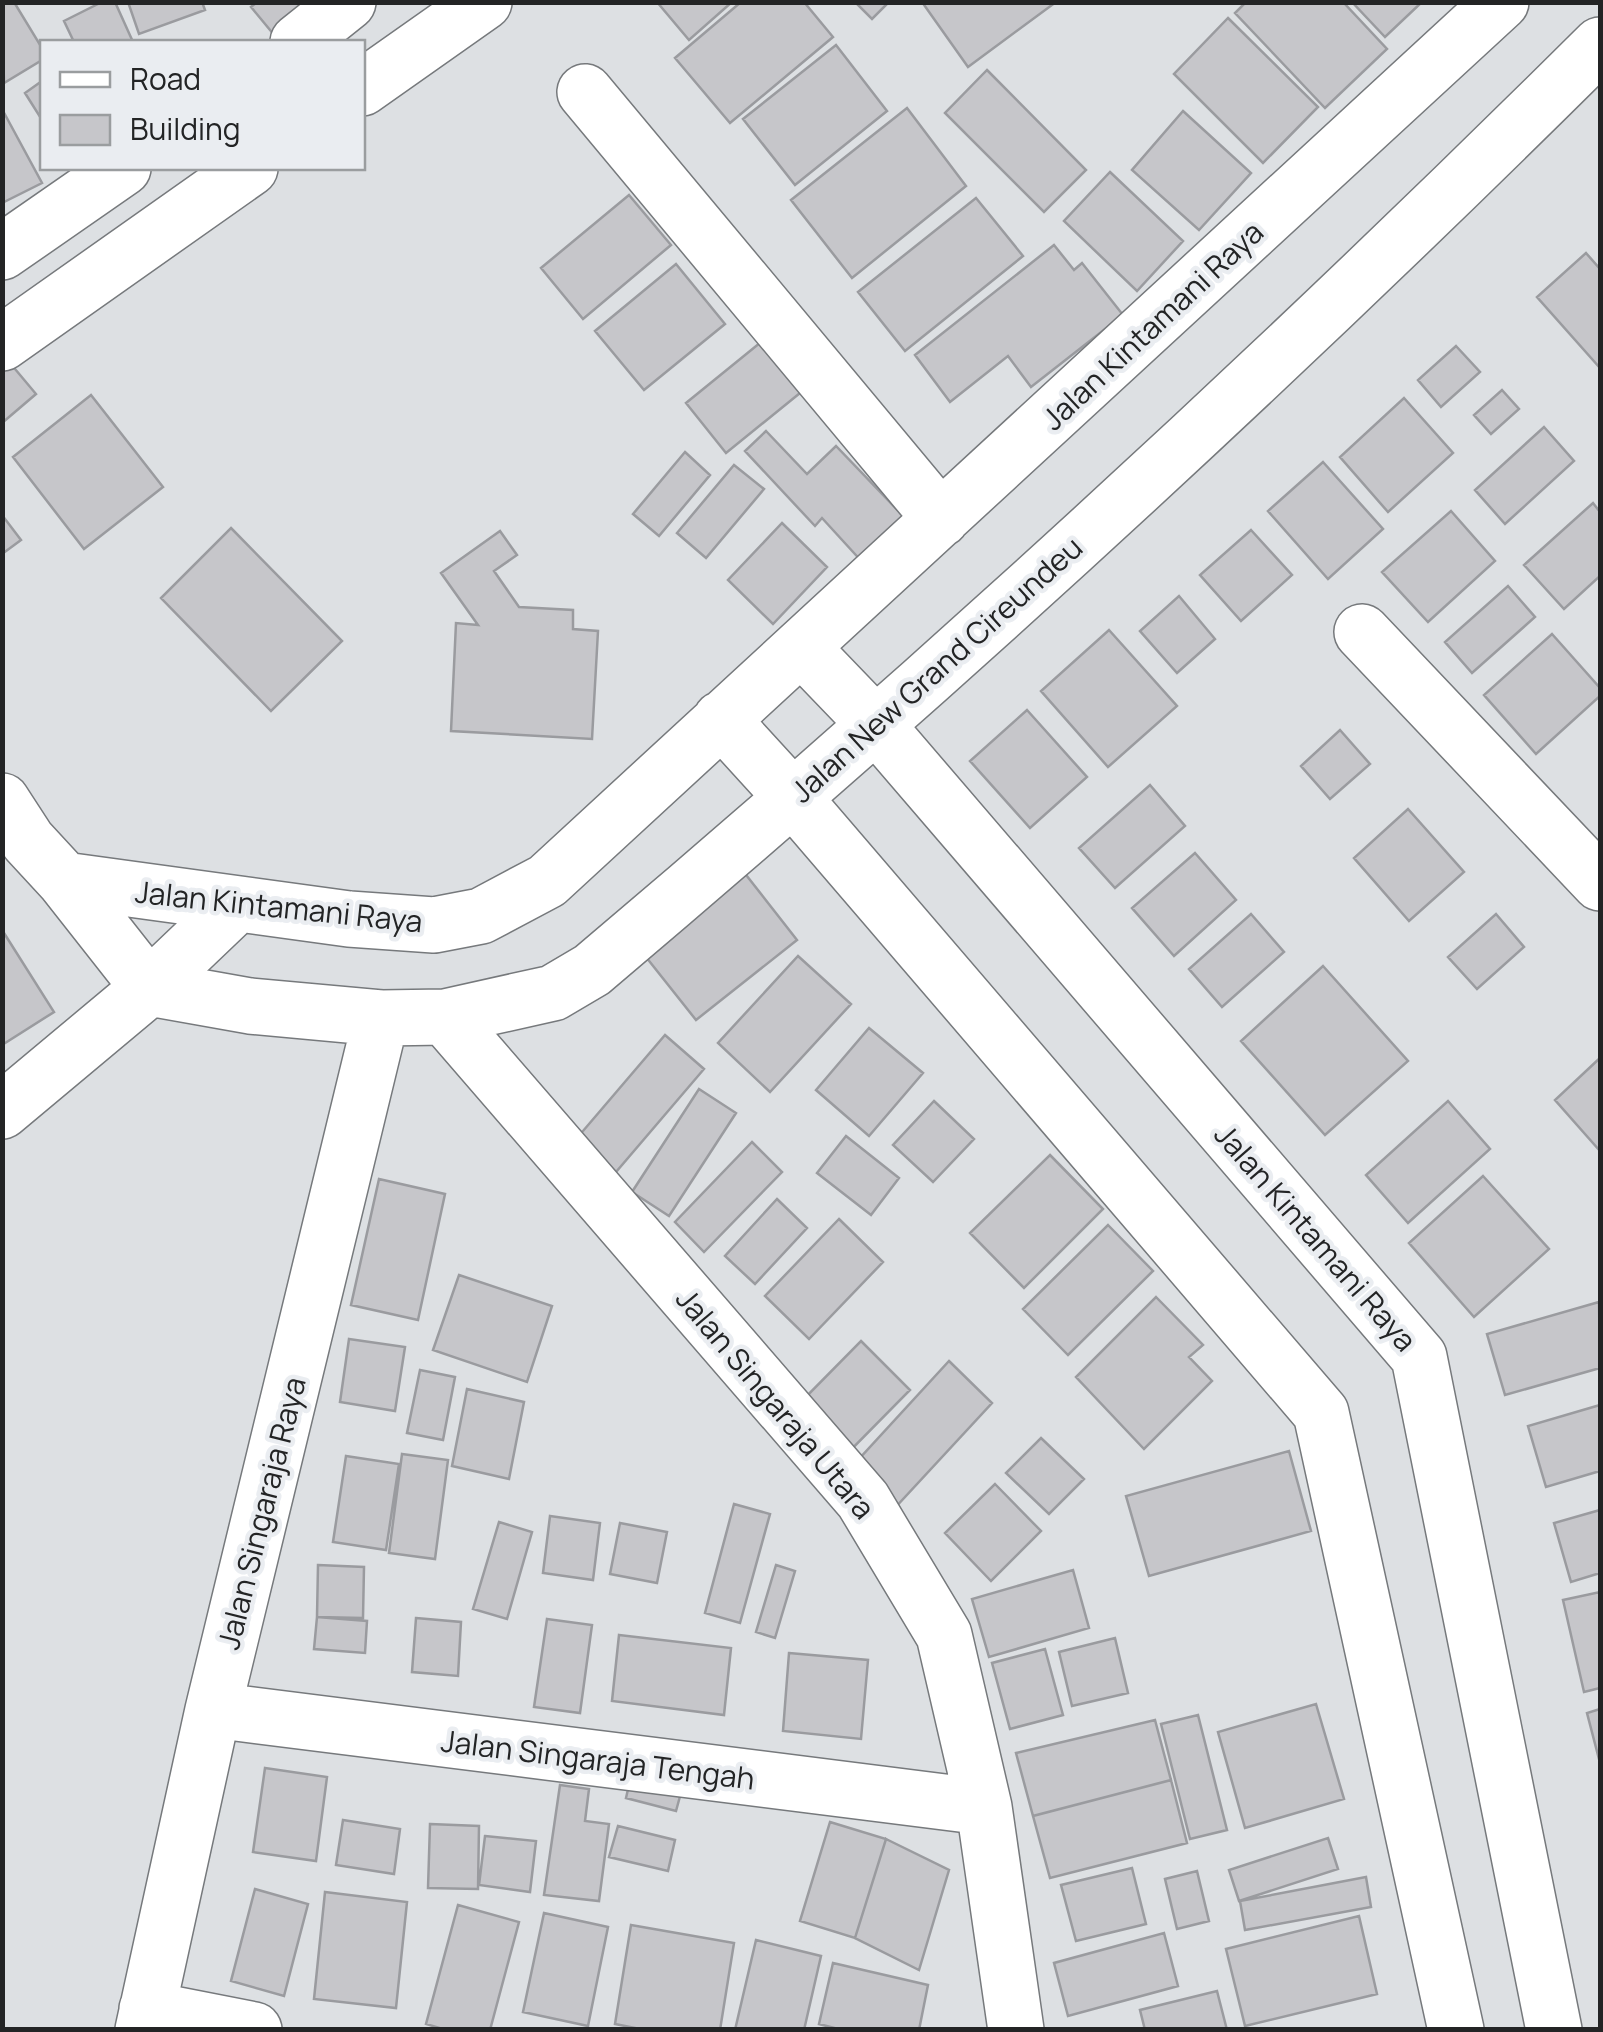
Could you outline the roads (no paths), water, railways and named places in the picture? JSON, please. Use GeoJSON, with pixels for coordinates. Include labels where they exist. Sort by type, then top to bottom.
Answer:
{"type":"FeatureCollection","features":[{"type":"Feature","properties":{"kind":"street"},"geometry":{"type":"LineString","coordinates":[[300,40],[348,2]]}},
{"type":"Feature","properties":{"kind":"street"},"geometry":{"type":"LineString","coordinates":[[365,86],[484,2]]}},
{"type":"Feature","properties":{"kind":"street","name":"Jalan Kintamani Raya"},"geometry":{"type":"LineString","coordinates":[[64,880],[349,919],[434,925],[482,916],[547,880],[1502,2]]}},
{"type":"Feature","properties":{"kind":"street","name":"Jalan New Grand Cireundeu"},"geometry":{"type":"LineString","coordinates":[[148,988],[250,1006],[380,1018],[446,1017],[554,993],[592,970],[877,726],[1435,210],[1600,45]]}},
{"type":"Feature","properties":{"kind":"street"},"geometry":{"type":"LineString","coordinates":[[585,92],[942,519]]}},
{"type":"Feature","properties":{"kind":"street"},"geometry":{"type":"LineString","coordinates":[[2,252],[120,170]]}},
{"type":"Feature","properties":{"kind":"street"},"geometry":{"type":"LineString","coordinates":[[2,343],[247,170]]}},
{"type":"Feature","properties":{"kind":"street"},"geometry":{"type":"LineString","coordinates":[[1362,632],[1600,883]]}},
{"type":"Feature","properties":{"kind":"street","name":"Jalan Kintamani Raya"},"geometry":{"type":"LineString","coordinates":[[801,647],[877,726],[1419,1357],[1554,2030]]}},
{"type":"Feature","properties":{"kind":"street"},"geometry":{"type":"LineString","coordinates":[[721,719],[1321,1413],[1456,2030]]}},
{"type":"Feature","properties":{"kind":"street"},"geometry":{"type":"LineString","coordinates":[[2,801],[28,841],[64,880],[148,988]]}},
{"type":"Feature","properties":{"kind":"street"},"geometry":{"type":"LineString","coordinates":[[2,1111],[148,988],[238,904]]}},
{"type":"Feature","properties":{"kind":"street","name":"Jalan Singaraja Utara"},"geometry":{"type":"LineString","coordinates":[[446,1017],[863,1500],[944,1635],[984,1807],[1016,2030]]}},
{"type":"Feature","properties":{"kind":"street","name":"Jalan Singaraja Raya"},"geometry":{"type":"LineString","coordinates":[[254,2030],[145,2019],[213,1710],[380,1018]]}},
{"type":"Feature","properties":{"kind":"street","name":"Jalan Singaraja Tengah"},"geometry":{"type":"LineString","coordinates":[[213,1710],[984,1807]]}}]}
